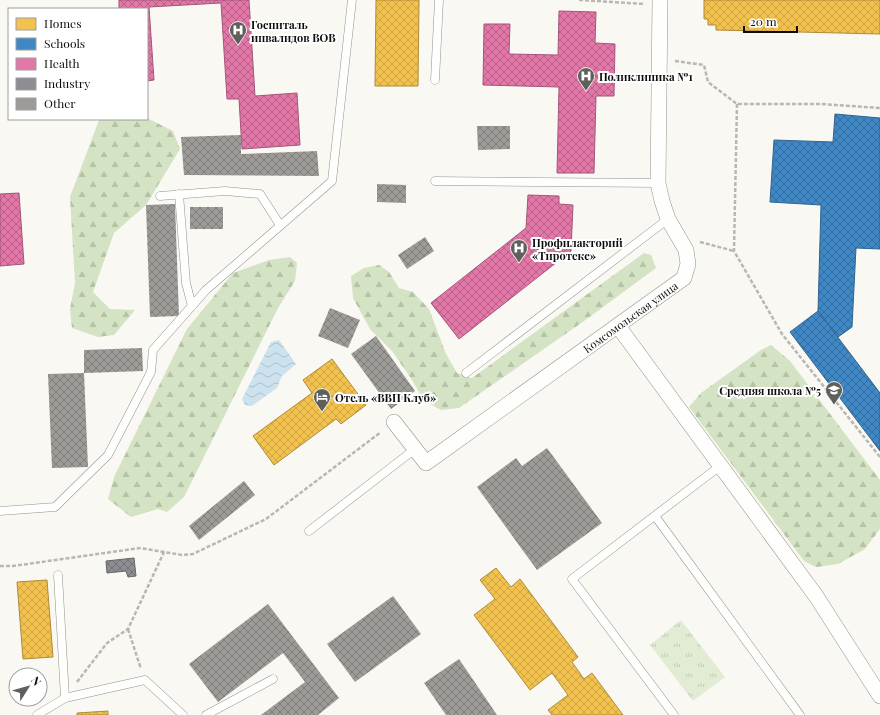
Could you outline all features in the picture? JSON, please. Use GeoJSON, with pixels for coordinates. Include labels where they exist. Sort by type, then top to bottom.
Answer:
{"type":"FeatureCollection","features":[{"type":"Feature","properties":{"kind":"street","name":"Комсомольская улица"},"geometry":{"type":"LineString","coordinates":[[394,422],[426,463],[684,278],[688,264],[686,250],[668,219],[658,183],[660,2]]}},
{"type":"Feature","properties":{"kind":"street"},"geometry":{"type":"LineString","coordinates":[[618,326],[816,596],[880,696]]}},
{"type":"Feature","properties":{"kind":"lane"},"geometry":{"type":"LineString","coordinates":[[0,511],[54,506],[108,455],[151,372],[153,350],[206,290],[332,181],[352,0]]}},
{"type":"Feature","properties":{"kind":"lane"},"geometry":{"type":"LineString","coordinates":[[435,80],[439,0]]}},
{"type":"Feature","properties":{"kind":"lane"},"geometry":{"type":"LineString","coordinates":[[436,181],[658,183]]}},
{"type":"Feature","properties":{"kind":"lane"},"geometry":{"type":"LineString","coordinates":[[160,196],[224,191],[260,194],[280,225]]}},
{"type":"Feature","properties":{"kind":"lane"},"geometry":{"type":"LineString","coordinates":[[179,194],[186,283],[192,306]]}},
{"type":"Feature","properties":{"kind":"lane"},"geometry":{"type":"LineString","coordinates":[[466,373],[668,219]]}},
{"type":"Feature","properties":{"kind":"lane"},"geometry":{"type":"LineString","coordinates":[[309,531],[415,449]]}},
{"type":"Feature","properties":{"kind":"lane"},"geometry":{"type":"LineString","coordinates":[[674,715],[572,579],[720,466]]}},
{"type":"Feature","properties":{"kind":"lane"},"geometry":{"type":"LineString","coordinates":[[655,516],[800,715]]}},
{"type":"Feature","properties":{"kind":"lane"},"geometry":{"type":"LineString","coordinates":[[58,576],[65,698]]}},
{"type":"Feature","properties":{"kind":"lane"},"geometry":{"type":"LineString","coordinates":[[206,715],[273,679]]}},
{"type":"Feature","properties":{"kind":"lane"},"geometry":{"type":"LineString","coordinates":[[37,715],[65,698],[145,680],[182,715]]}},
{"type":"Feature","properties":{"kind":"path"},"geometry":{"type":"LineString","coordinates":[[579,0],[660,2]]}},
{"type":"Feature","properties":{"kind":"path"},"geometry":{"type":"LineString","coordinates":[[672,60],[704,65],[708,82],[737,104],[820,104],[880,108]]}},
{"type":"Feature","properties":{"kind":"path"},"geometry":{"type":"LineString","coordinates":[[737,104],[734,251],[782,334],[880,457]]}},
{"type":"Feature","properties":{"kind":"path"},"geometry":{"type":"LineString","coordinates":[[693,240],[734,251]]}},
{"type":"Feature","properties":{"kind":"path"},"geometry":{"type":"LineString","coordinates":[[0,566],[13,566],[140,548],[182,555],[193,554],[266,519],[394,422]]}},
{"type":"Feature","properties":{"kind":"path"},"geometry":{"type":"LineString","coordinates":[[65,698],[107,643],[128,629],[164,552]]}},
{"type":"Feature","properties":{"kind":"path"},"geometry":{"type":"LineString","coordinates":[[128,629],[145,680]]}},
{"type":"Feature","properties":{"kind":"green space"},"geometry":{"type":"Polygon","coordinates":[[[148,118],[173,131],[180,149],[146,205],[114,233],[93,292],[110,309],[135,310],[114,335],[98,337],[72,328],[70,309],[75,283],[70,197],[99,120],[148,120],[148,118]]]}},
{"type":"Feature","properties":{"kind":"green space"},"geometry":{"type":"Polygon","coordinates":[[[644,253],[651,255],[656,268],[584,321],[459,408],[441,410],[424,401],[412,380],[392,351],[370,329],[353,298],[351,276],[364,268],[379,265],[389,272],[399,288],[413,292],[429,309],[446,354],[457,373],[472,378],[644,253]]]}},
{"type":"Feature","properties":{"kind":"green space"},"geometry":{"type":"Polygon","coordinates":[[[290,257],[297,263],[295,281],[278,308],[184,497],[167,512],[158,509],[131,517],[108,499],[114,477],[187,329],[233,273],[269,260],[290,257]]]}},
{"type":"Feature","properties":{"kind":"green space"},"geometry":{"type":"Polygon","coordinates":[[[771,345],[790,361],[880,480],[880,529],[865,549],[838,564],[816,567],[804,561],[689,407],[701,393],[761,350],[771,345]]]}},
{"type":"Feature","properties":{"kind":"green space"},"geometry":{"type":"Polygon","coordinates":[[[681,620],[725,677],[693,701],[650,645],[681,620]]]}},
{"type":"Feature","properties":{"kind":"water"},"geometry":{"type":"Polygon","coordinates":[[[279,340],[296,364],[282,376],[277,388],[252,406],[245,405],[242,399],[271,342],[279,340]]]}},
{"type":"Feature","properties":{"kind":"building: Homes"},"geometry":{"type":"Polygon","coordinates":[[[376,0],[419,0],[418,86],[375,86],[376,0]]]}},
{"type":"Feature","properties":{"kind":"building: Homes"},"geometry":{"type":"Polygon","coordinates":[[[704,0],[880,0],[880,34],[716,30],[716,25],[708,25],[708,19],[704,19],[704,0]]]}},
{"type":"Feature","properties":{"kind":"building: Homes","name":"Отель «ВВП Клуб»"},"geometry":{"type":"Polygon","coordinates":[[[332,359],[366,405],[341,424],[336,419],[274,465],[253,436],[312,393],[303,380],[332,359]]]}},
{"type":"Feature","properties":{"kind":"building: Homes"},"geometry":{"type":"Polygon","coordinates":[[[496,568],[511,587],[520,579],[578,657],[572,662],[584,679],[592,673],[623,715],[552,715],[548,710],[568,695],[552,673],[530,690],[474,615],[495,599],[480,580],[496,568]]]}},
{"type":"Feature","properties":{"kind":"building: Homes"},"geometry":{"type":"Polygon","coordinates":[[[47,580],[53,657],[23,659],[17,582],[47,580]]]}},
{"type":"Feature","properties":{"kind":"building: Homes"},"geometry":{"type":"Polygon","coordinates":[[[108,711],[108,715],[77,715],[77,713],[108,711]]]}},
{"type":"Feature","properties":{"kind":"building: Schools"},"geometry":{"type":"Polygon","coordinates":[[[835,114],[880,118],[880,249],[856,248],[852,327],[838,337],[818,311],[821,205],[770,202],[774,140],[833,142],[835,114]]]}},
{"type":"Feature","properties":{"kind":"building: Schools"},"geometry":{"type":"Polygon","coordinates":[[[818,311],[880,393],[880,451],[790,332],[818,311]]]}},
{"type":"Feature","properties":{"kind":"building: Health","name":"Госпиталь инвалидов ВОВ"},"geometry":{"type":"Polygon","coordinates":[[[119,0],[249,0],[255,96],[297,93],[300,145],[242,149],[239,99],[227,99],[221,3],[149,7],[154,80],[148,81],[148,8],[119,8],[119,0]]]}},
{"type":"Feature","properties":{"kind":"building: Health","name":"Поликлиника №1"},"geometry":{"type":"Polygon","coordinates":[[[559,11],[596,12],[595,43],[615,44],[614,96],[596,96],[594,173],[557,173],[559,87],[483,85],[484,24],[510,24],[509,54],[558,55],[559,11]]]}},
{"type":"Feature","properties":{"kind":"building: Health"},"geometry":{"type":"Polygon","coordinates":[[[19,193],[24,264],[0,266],[0,194],[19,193]]]}},
{"type":"Feature","properties":{"kind":"building: Health","name":"Профилакторий «Тиротекс»"},"geometry":{"type":"Polygon","coordinates":[[[528,195],[559,196],[559,204],[573,205],[571,251],[459,339],[431,303],[526,228],[528,195]]]}},
{"type":"Feature","properties":{"kind":"building: Industry"},"geometry":{"type":"Polygon","coordinates":[[[134,558],[136,576],[128,577],[126,571],[107,573],[106,561],[134,558]]]}},
{"type":"Feature","properties":{"kind":"building: Other"},"geometry":{"type":"Polygon","coordinates":[[[477,126],[510,126],[510,149],[478,150],[477,126]]]}},
{"type":"Feature","properties":{"kind":"building: Other"},"geometry":{"type":"Polygon","coordinates":[[[241,135],[241,154],[317,151],[319,176],[184,175],[181,137],[241,135]]]}},
{"type":"Feature","properties":{"kind":"building: Other"},"geometry":{"type":"Polygon","coordinates":[[[377,184],[406,185],[406,203],[377,202],[377,184]]]}},
{"type":"Feature","properties":{"kind":"building: Other"},"geometry":{"type":"Polygon","coordinates":[[[175,204],[179,316],[150,317],[146,205],[175,204]]]}},
{"type":"Feature","properties":{"kind":"building: Other"},"geometry":{"type":"Polygon","coordinates":[[[190,207],[223,207],[223,229],[190,229],[190,207]]]}},
{"type":"Feature","properties":{"kind":"building: Other"},"geometry":{"type":"Polygon","coordinates":[[[425,237],[434,251],[407,269],[398,255],[425,237]]]}},
{"type":"Feature","properties":{"kind":"building: Other"},"geometry":{"type":"Polygon","coordinates":[[[330,308],[360,320],[348,348],[318,336],[330,308]]]}},
{"type":"Feature","properties":{"kind":"building: Other"},"geometry":{"type":"Polygon","coordinates":[[[376,336],[415,391],[391,409],[351,354],[376,336]]]}},
{"type":"Feature","properties":{"kind":"building: Other"},"geometry":{"type":"Polygon","coordinates":[[[142,348],[143,371],[84,373],[84,350],[142,348]]]}},
{"type":"Feature","properties":{"kind":"building: Other"},"geometry":{"type":"Polygon","coordinates":[[[84,373],[88,467],[52,468],[48,374],[84,373]]]}},
{"type":"Feature","properties":{"kind":"building: Other"},"geometry":{"type":"Polygon","coordinates":[[[547,448],[602,523],[537,570],[477,487],[516,458],[522,466],[547,448]]]}},
{"type":"Feature","properties":{"kind":"building: Other"},"geometry":{"type":"Polygon","coordinates":[[[244,481],[255,495],[199,540],[189,526],[244,481]]]}},
{"type":"Feature","properties":{"kind":"building: Other"},"geometry":{"type":"Polygon","coordinates":[[[393,596],[421,634],[355,682],[327,644],[393,596]]]}},
{"type":"Feature","properties":{"kind":"building: Other"},"geometry":{"type":"Polygon","coordinates":[[[268,604],[339,698],[318,715],[261,715],[305,682],[283,653],[218,702],[189,664],[268,604]]]}},
{"type":"Feature","properties":{"kind":"building: Other"},"geometry":{"type":"Polygon","coordinates":[[[459,659],[497,715],[446,715],[424,683],[459,659]]]}},
{"type":"Feature","properties":{"kind":"place","name":"Госпиталь инвалидов ВОВ"},"geometry":{"type":"Point","coordinates":[238,45]}},
{"type":"Feature","properties":{"kind":"place","name":"Поликлиника №1"},"geometry":{"type":"Point","coordinates":[586,91]}},
{"type":"Feature","properties":{"kind":"place","name":"Профилакторий «Тиротекс»"},"geometry":{"type":"Point","coordinates":[519,263]}},
{"type":"Feature","properties":{"kind":"place","name":"Средняя школа №5"},"geometry":{"type":"Point","coordinates":[834,405]}},
{"type":"Feature","properties":{"kind":"place","name":"Отель «ВВП Клуб»"},"geometry":{"type":"Point","coordinates":[322,412]}}]}
